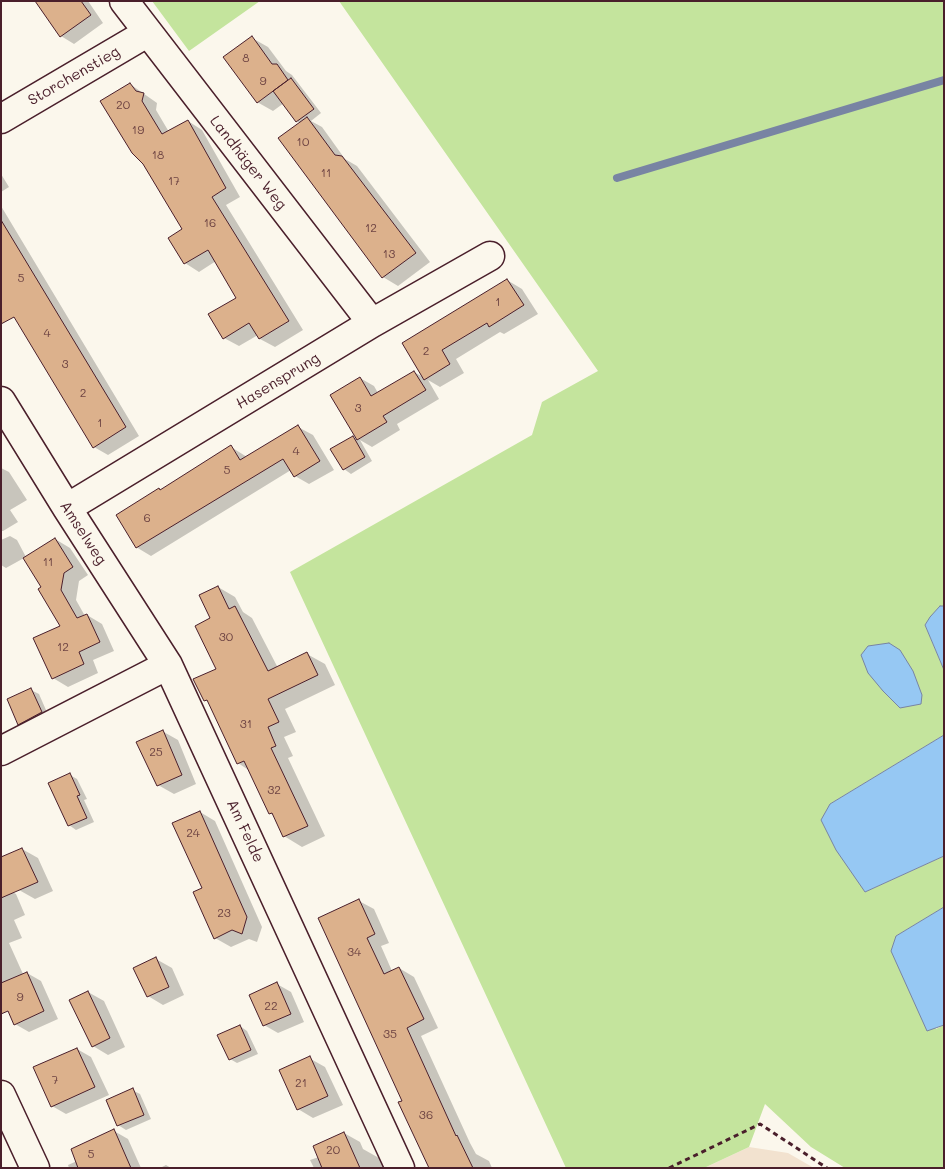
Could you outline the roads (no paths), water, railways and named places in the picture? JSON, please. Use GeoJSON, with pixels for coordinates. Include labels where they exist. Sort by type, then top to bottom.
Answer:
{"type":"FeatureCollection","features":[{"type":"Feature","properties":{"kind":"street","name":"Landhäger Weg"},"geometry":{"type":"LineString","coordinates":[[124,1],[372,324]]}},
{"type":"Feature","properties":{"kind":"street","name":"Storchenstieg"},"geometry":{"type":"LineString","coordinates":[[1,119],[147,33]]}},
{"type":"Feature","properties":{"kind":"street","name":"Hasensprung"},"geometry":{"type":"LineString","coordinates":[[67,508],[372,324],[490,256]]}},
{"type":"Feature","properties":{"kind":"street","name":"Amselweg"},"geometry":{"type":"LineString","coordinates":[[1,401],[168,665]]}},
{"type":"Feature","properties":{"kind":"street"},"geometry":{"type":"LineString","coordinates":[[1,751],[168,665]]}},
{"type":"Feature","properties":{"kind":"street","name":"Am Felde"},"geometry":{"type":"LineString","coordinates":[[168,665],[400,1168]]}},
{"type":"Feature","properties":{"kind":"street"},"geometry":{"type":"LineString","coordinates":[[1,1095],[35,1168]]}},
{"type":"Feature","properties":{"kind":"water"},"geometry":{"type":"Polygon","coordinates":[[[940,606],[944,606],[944,670],[925,625],[940,606]]]}},
{"type":"Feature","properties":{"kind":"water"},"geometry":{"type":"Polygon","coordinates":[[[889,643],[900,650],[913,671],[922,695],[921,704],[900,708],[868,673],[861,655],[868,646],[889,643]]]}},
{"type":"Feature","properties":{"kind":"water"},"geometry":{"type":"Polygon","coordinates":[[[944,735],[944,856],[865,892],[836,850],[821,820],[830,804],[944,735]]]}},
{"type":"Feature","properties":{"kind":"water"},"geometry":{"type":"Polygon","coordinates":[[[944,907],[944,1025],[927,1031],[891,951],[896,936],[944,907]]]}},
{"type":"Feature","properties":{"kind":"waterway"},"geometry":{"type":"LineString","coordinates":[[617,178],[944,80]]}}]}
